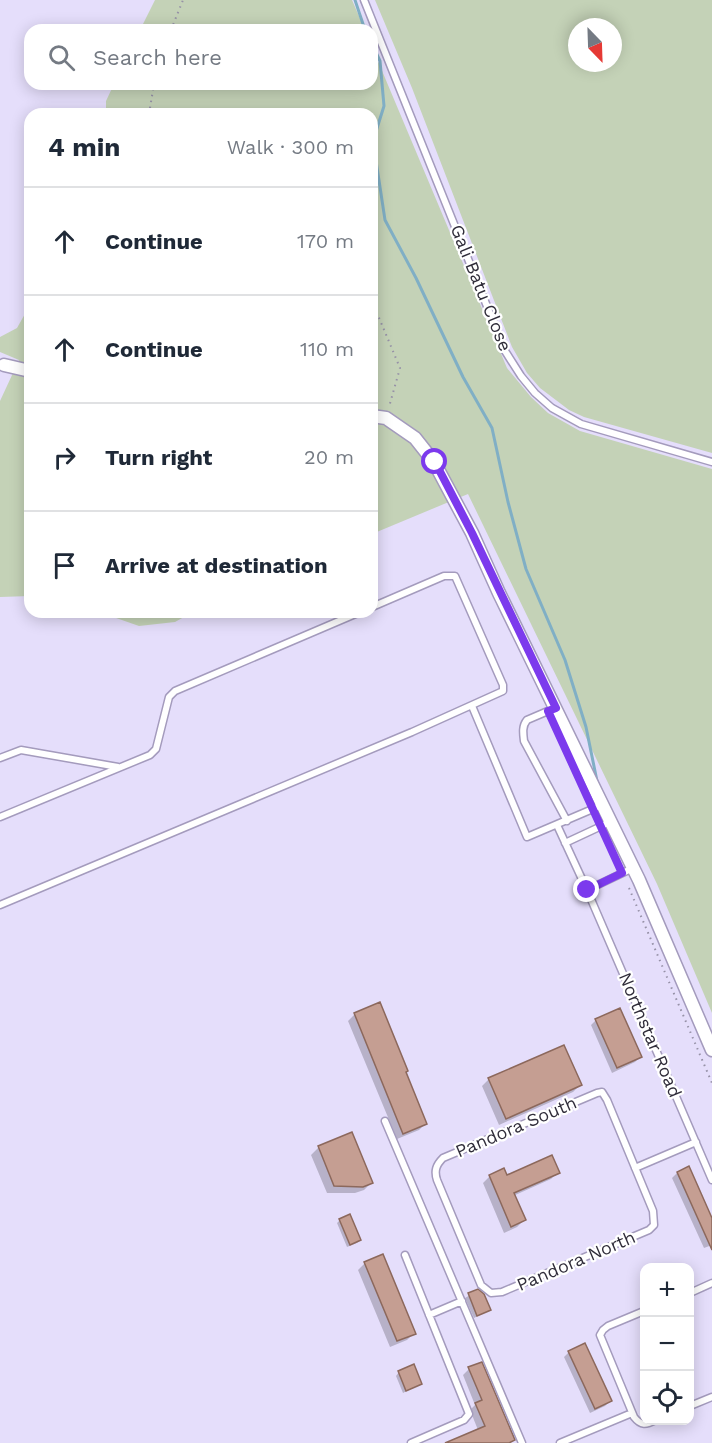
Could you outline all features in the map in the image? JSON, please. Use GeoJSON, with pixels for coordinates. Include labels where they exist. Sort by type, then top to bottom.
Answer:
{"type":"FeatureCollection","features":[{"type":"Feature","properties":{"kind":"street"},"geometry":{"type":"LineString","coordinates":[[2,368],[24,370]]}},
{"type":"Feature","properties":{"kind":"street"},"geometry":{"type":"LineString","coordinates":[[378,417],[386,418],[415,438],[435,462],[472,533],[602,805],[627,871],[712,1050]]}},
{"type":"Feature","properties":{"kind":"lane","name":"Gali Batu Close"},"geometry":{"type":"LineString","coordinates":[[364,0],[374,24]]}},
{"type":"Feature","properties":{"kind":"lane","name":"Gali Batu Close"},"geometry":{"type":"LineString","coordinates":[[378,35],[505,351],[521,376],[552,408],[581,424],[712,462]]}},
{"type":"Feature","properties":{"kind":"lane"},"geometry":{"type":"LineString","coordinates":[[0,904],[412,732],[500,694],[504,689],[455,576],[444,576],[378,604]]}},
{"type":"Feature","properties":{"kind":"lane"},"geometry":{"type":"LineString","coordinates":[[0,817],[150,755],[156,749],[169,697],[175,692],[346,618]]}},
{"type":"Feature","properties":{"kind":"lane"},"geometry":{"type":"LineString","coordinates":[[472,706],[527,837],[602,805]]}},
{"type":"Feature","properties":{"kind":"lane"},"geometry":{"type":"LineString","coordinates":[[556,708],[527,720],[524,723],[523,734],[524,741],[567,821]]}},
{"type":"Feature","properties":{"kind":"lane"},"geometry":{"type":"LineString","coordinates":[[0,758],[21,750],[119,767]]}},
{"type":"Feature","properties":{"kind":"lane"},"geometry":{"type":"LineString","coordinates":[[566,843],[610,822]]}},
{"type":"Feature","properties":{"kind":"lane","name":"Northstar Road"},"geometry":{"type":"LineString","coordinates":[[557,825],[712,1180]]}},
{"type":"Feature","properties":{"kind":"lane"},"geometry":{"type":"LineString","coordinates":[[587,890],[627,871]]}},
{"type":"Feature","properties":{"kind":"lane","name":"Pandora South"},"geometry":{"type":"LineString","coordinates":[[491,1293],[482,1285],[437,1180],[436,1170],[443,1158],[602,1092],[635,1168]]}},
{"type":"Feature","properties":{"kind":"lane"},"geometry":{"type":"LineString","coordinates":[[385,1120],[522,1443]]}},
{"type":"Feature","properties":{"kind":"lane"},"geometry":{"type":"LineString","coordinates":[[635,1168],[696,1142]]}},
{"type":"Feature","properties":{"kind":"lane","name":"Pandora North"},"geometry":{"type":"LineString","coordinates":[[491,1293],[502,1292],[649,1230],[655,1221],[653,1211],[635,1168]]}},
{"type":"Feature","properties":{"kind":"lane"},"geometry":{"type":"LineString","coordinates":[[405,1255],[469,1414],[464,1420],[411,1443]]}},
{"type":"Feature","properties":{"kind":"lane"},"geometry":{"type":"LineString","coordinates":[[694,1291],[712,1283]]}},
{"type":"Feature","properties":{"kind":"lane"},"geometry":{"type":"LineString","coordinates":[[429,1315],[462,1301]]}},
{"type":"Feature","properties":{"kind":"lane"},"geometry":{"type":"LineString","coordinates":[[640,1313],[608,1326],[600,1335],[632,1413],[640,1424]]}},
{"type":"Feature","properties":{"kind":"lane"},"geometry":{"type":"LineString","coordinates":[[694,1404],[712,1396]]}},
{"type":"Feature","properties":{"kind":"lane"},"geometry":{"type":"LineString","coordinates":[[560,1443],[632,1413]]}},
{"type":"Feature","properties":{"kind":"path"},"geometry":{"type":"LineString","coordinates":[[173,24],[183,0]]}},
{"type":"Feature","properties":{"kind":"path"},"geometry":{"type":"LineString","coordinates":[[150,108],[153,90]]}},
{"type":"Feature","properties":{"kind":"path"},"geometry":{"type":"LineString","coordinates":[[378,315],[400,368],[386,418]]}},
{"type":"Feature","properties":{"kind":"path"},"geometry":{"type":"LineString","coordinates":[[627,871],[712,1083]]}},
{"type":"Feature","properties":{"kind":"green space"},"geometry":{"type":"Polygon","coordinates":[[[155,0],[352,0],[362,24],[143,24],[155,0]]]}},
{"type":"Feature","properties":{"kind":"green space"},"geometry":{"type":"Polygon","coordinates":[[[375,0],[712,0],[712,453],[584,417],[569,410],[540,388],[527,373],[512,347],[412,88],[375,0]]]}},
{"type":"Feature","properties":{"kind":"green space"},"geometry":{"type":"Polygon","coordinates":[[[378,61],[507,368],[548,413],[580,431],[712,469],[712,1013],[657,884],[468,494],[378,532],[378,108],[106,108],[106,101],[111,90],[378,90],[378,61]]]}},
{"type":"Feature","properties":{"kind":"green space"},"geometry":{"type":"Polygon","coordinates":[[[24,316],[24,596],[0,597],[0,401],[19,360],[0,352],[0,337],[17,328],[24,316]]]}},
{"type":"Feature","properties":{"kind":"green space"},"geometry":{"type":"Polygon","coordinates":[[[116,618],[182,618],[175,622],[139,626],[116,618]]]}},
{"type":"Feature","properties":{"kind":"building"},"geometry":{"type":"Polygon","coordinates":[[[380,1002],[427,1124],[403,1134],[354,1013],[380,1002]]]}},
{"type":"Feature","properties":{"kind":"building"},"geometry":{"type":"Polygon","coordinates":[[[620,1008],[642,1057],[617,1068],[595,1019],[620,1008]]]}},
{"type":"Feature","properties":{"kind":"building"},"geometry":{"type":"Polygon","coordinates":[[[564,1045],[582,1085],[506,1119],[488,1078],[564,1045]]]}},
{"type":"Feature","properties":{"kind":"building"},"geometry":{"type":"Polygon","coordinates":[[[352,1132],[373,1183],[363,1187],[334,1186],[318,1146],[352,1132]]]}},
{"type":"Feature","properties":{"kind":"building"},"geometry":{"type":"Polygon","coordinates":[[[552,1155],[560,1173],[514,1193],[526,1220],[511,1227],[489,1175],[504,1168],[507,1175],[552,1155]]]}},
{"type":"Feature","properties":{"kind":"building"},"geometry":{"type":"Polygon","coordinates":[[[689,1166],[712,1218],[712,1250],[677,1172],[689,1166]]]}},
{"type":"Feature","properties":{"kind":"building"},"geometry":{"type":"Polygon","coordinates":[[[350,1214],[361,1240],[350,1245],[339,1219],[350,1214]]]}},
{"type":"Feature","properties":{"kind":"building"},"geometry":{"type":"Polygon","coordinates":[[[383,1254],[416,1334],[397,1341],[364,1262],[383,1254]]]}},
{"type":"Feature","properties":{"kind":"building"},"geometry":{"type":"Polygon","coordinates":[[[478,1289],[484,1294],[491,1310],[477,1316],[468,1293],[478,1289]]]}},
{"type":"Feature","properties":{"kind":"building"},"geometry":{"type":"Polygon","coordinates":[[[585,1343],[612,1401],[595,1409],[568,1351],[585,1343]]]}},
{"type":"Feature","properties":{"kind":"building"},"geometry":{"type":"Polygon","coordinates":[[[482,1362],[515,1440],[509,1443],[445,1443],[485,1426],[475,1403],[482,1400],[468,1367],[482,1362]]]}},
{"type":"Feature","properties":{"kind":"building"},"geometry":{"type":"Polygon","coordinates":[[[414,1364],[422,1384],[406,1391],[398,1371],[414,1364]]]}},
{"type":"Feature","properties":{"kind":"waterway"},"geometry":{"type":"LineString","coordinates":[[355,0],[363,24]]}},
{"type":"Feature","properties":{"kind":"waterway"},"geometry":{"type":"LineString","coordinates":[[378,57],[384,106],[378,125]]}},
{"type":"Feature","properties":{"kind":"waterway"},"geometry":{"type":"LineString","coordinates":[[378,174],[385,220],[416,278],[463,377],[492,428],[526,569],[565,660],[586,727],[597,781]]}},
{"type":"Feature","properties":{"kind":"route"},"geometry":{"type":"LineString","coordinates":[[435,462],[472,533],[556,708],[548,711],[622,873],[587,890]]}}]}
